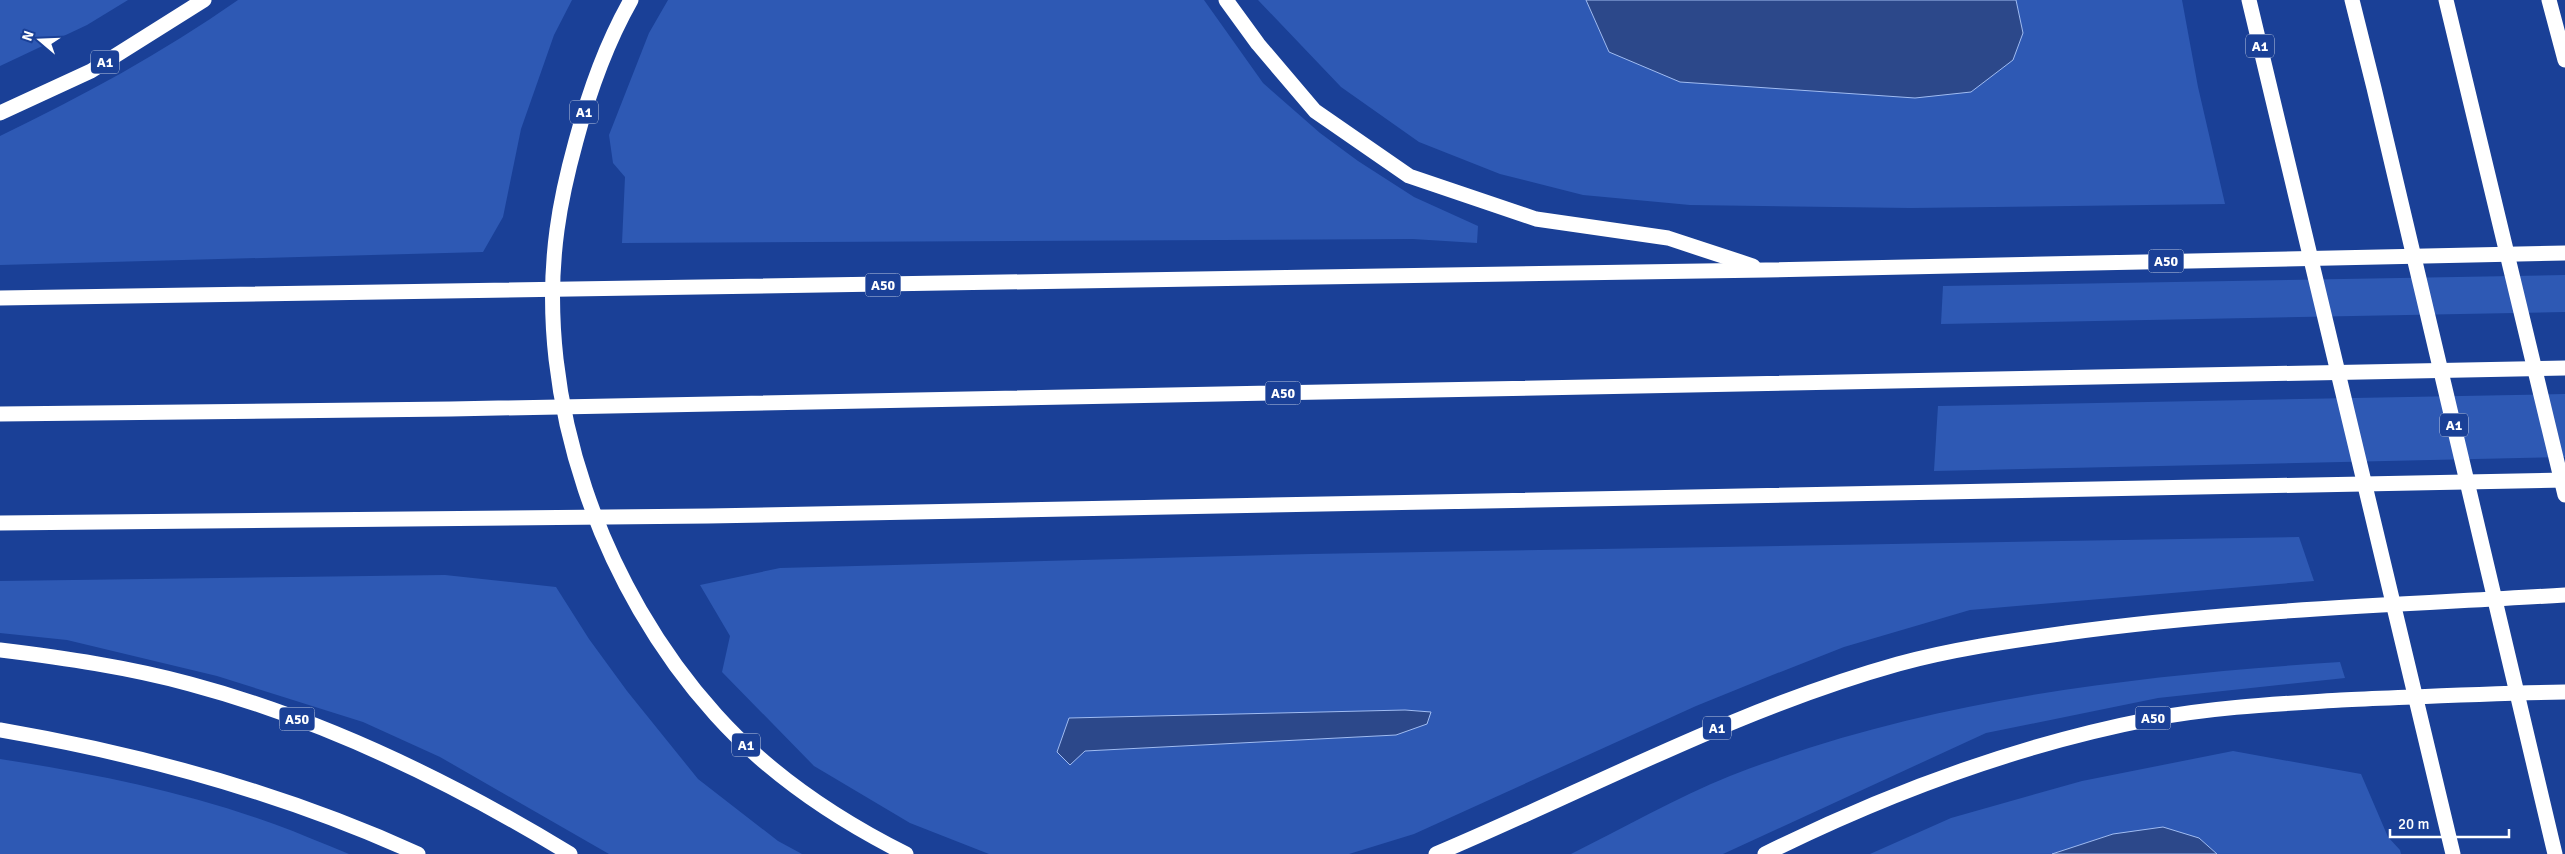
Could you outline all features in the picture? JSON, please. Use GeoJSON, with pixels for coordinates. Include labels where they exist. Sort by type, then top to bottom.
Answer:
{"type":"FeatureCollection","features":[{"type":"Feature","properties":{"kind":"highway","name":"A1"},"geometry":{"type":"LineString","coordinates":[[0,113],[91,71],[204,0]]}},
{"type":"Feature","properties":{"kind":"highway","name":"A1"},"geometry":{"type":"LineString","coordinates":[[631,0],[605,53],[585,107],[568,170],[557,231],[554,277],[554,324],[565,416],[576,462],[608,550],[630,591],[667,655],[717,716],[775,771],[822,806],[906,854]]}},
{"type":"Feature","properties":{"kind":"highway","name":"A50"},"geometry":{"type":"LineString","coordinates":[[1226,0],[1258,44],[1315,111],[1409,176],[1536,219],[1668,238],[1766,270]]}},
{"type":"Feature","properties":{"kind":"highway","name":"A1"},"geometry":{"type":"LineString","coordinates":[[2249,0],[2453,854]]}},
{"type":"Feature","properties":{"kind":"highway","name":"A1"},"geometry":{"type":"LineString","coordinates":[[2352,0],[2555,854]]}},
{"type":"Feature","properties":{"kind":"highway"},"geometry":{"type":"LineString","coordinates":[[2446,0],[2565,496]]}},
{"type":"Feature","properties":{"kind":"highway"},"geometry":{"type":"LineString","coordinates":[[2549,0],[2565,60]]}},
{"type":"Feature","properties":{"kind":"highway","name":"A50"},"geometry":{"type":"LineString","coordinates":[[0,298],[1766,270],[2565,253]]}},
{"type":"Feature","properties":{"kind":"highway","name":"A50"},"geometry":{"type":"LineString","coordinates":[[0,414],[452,409],[2565,368]]}},
{"type":"Feature","properties":{"kind":"highway"},"geometry":{"type":"LineString","coordinates":[[0,524],[708,516],[2565,480]]}},
{"type":"Feature","properties":{"kind":"highway","name":"A1"},"geometry":{"type":"LineString","coordinates":[[1436,854],[1715,728],[1842,680],[1903,662],[2011,641],[2178,619],[2565,595]]}},
{"type":"Feature","properties":{"kind":"highway","name":"A50"},"geometry":{"type":"LineString","coordinates":[[0,650],[124,669],[190,684],[268,708],[382,753],[518,822],[570,854]]}},
{"type":"Feature","properties":{"kind":"highway","name":"A50"},"geometry":{"type":"LineString","coordinates":[[1765,854],[1869,806],[1971,766],[2039,746],[2152,719],[2246,705],[2468,694],[2565,692]]}},
{"type":"Feature","properties":{"kind":"highway"},"geometry":{"type":"LineString","coordinates":[[0,730],[122,753],[231,783],[300,805],[418,854]]}},
{"type":"Feature","properties":{"kind":"shaded area"},"geometry":{"type":"Polygon","coordinates":[[[0,0],[128,0],[87,25],[0,66],[0,0]]]}},
{"type":"Feature","properties":{"kind":"shaded area"},"geometry":{"type":"Polygon","coordinates":[[[238,0],[572,0],[554,35],[521,129],[503,217],[483,252],[0,265],[0,136],[122,73],[238,0]]]}},
{"type":"Feature","properties":{"kind":"shaded area"},"geometry":{"type":"Polygon","coordinates":[[[668,0],[1204,0],[1263,83],[1320,133],[1358,161],[1414,197],[1478,226],[1477,243],[1413,239],[622,243],[625,177],[613,163],[609,135],[649,33],[668,0]]]}},
{"type":"Feature","properties":{"kind":"shaded area"},"geometry":{"type":"Polygon","coordinates":[[[1258,0],[1586,0],[1609,52],[2023,33],[2016,0],[2182,0],[2198,87],[2225,204],[1911,208],[1690,205],[1583,195],[1500,174],[1419,142],[1341,87],[1258,0]]]}},
{"type":"Feature","properties":{"kind":"shaded area"},"geometry":{"type":"Polygon","coordinates":[[[1586,0],[2016,0],[2023,33],[2013,60],[1971,92],[1915,98],[1680,82],[1609,52],[1586,0]]]}},
{"type":"Feature","properties":{"kind":"shaded area"},"geometry":{"type":"Polygon","coordinates":[[[2565,275],[2565,312],[1941,324],[1943,286],[2565,275]]]}},
{"type":"Feature","properties":{"kind":"shaded area"},"geometry":{"type":"Polygon","coordinates":[[[2565,394],[2565,457],[1934,471],[1938,406],[2565,394]]]}},
{"type":"Feature","properties":{"kind":"shaded area"},"geometry":{"type":"Polygon","coordinates":[[[2299,537],[2314,581],[1970,610],[1844,647],[1765,678],[1696,706],[1414,834],[1349,854],[989,854],[910,823],[814,766],[722,672],[730,636],[700,585],[780,568],[1311,554],[2299,537]],[[1405,710],[1069,718],[1084,751],[1396,735],[1430,713],[1405,710]]]}},
{"type":"Feature","properties":{"kind":"shaded area"},"geometry":{"type":"Polygon","coordinates":[[[445,575],[556,587],[589,639],[627,691],[698,779],[778,841],[802,854],[609,854],[440,757],[363,722],[217,676],[67,640],[0,633],[0,581],[445,575]]]}},
{"type":"Feature","properties":{"kind":"shaded area"},"geometry":{"type":"Polygon","coordinates":[[[2340,662],[2345,678],[2158,698],[1986,733],[1723,854],[1571,854],[1670,803],[1730,776],[1804,750],[1879,728],[1954,710],[2030,695],[2184,675],[2340,662]]]}},
{"type":"Feature","properties":{"kind":"shaded area"},"geometry":{"type":"Polygon","coordinates":[[[1405,710],[1431,712],[1427,724],[1396,735],[1085,751],[1070,765],[1057,752],[1069,718],[1405,710]]]}},
{"type":"Feature","properties":{"kind":"shaded area"},"geometry":{"type":"Polygon","coordinates":[[[2233,751],[2361,774],[2388,837],[2400,850],[2401,854],[2217,854],[2199,838],[2113,834],[2052,854],[1870,854],[1951,818],[2082,781],[2233,751]]]}},
{"type":"Feature","properties":{"kind":"shaded area"},"geometry":{"type":"Polygon","coordinates":[[[0,759],[104,777],[207,802],[274,824],[349,854],[0,854],[0,759]]]}},
{"type":"Feature","properties":{"kind":"shaded area"},"geometry":{"type":"Polygon","coordinates":[[[2163,827],[2199,838],[2217,854],[2052,854],[2113,834],[2163,827]]]}}]}
